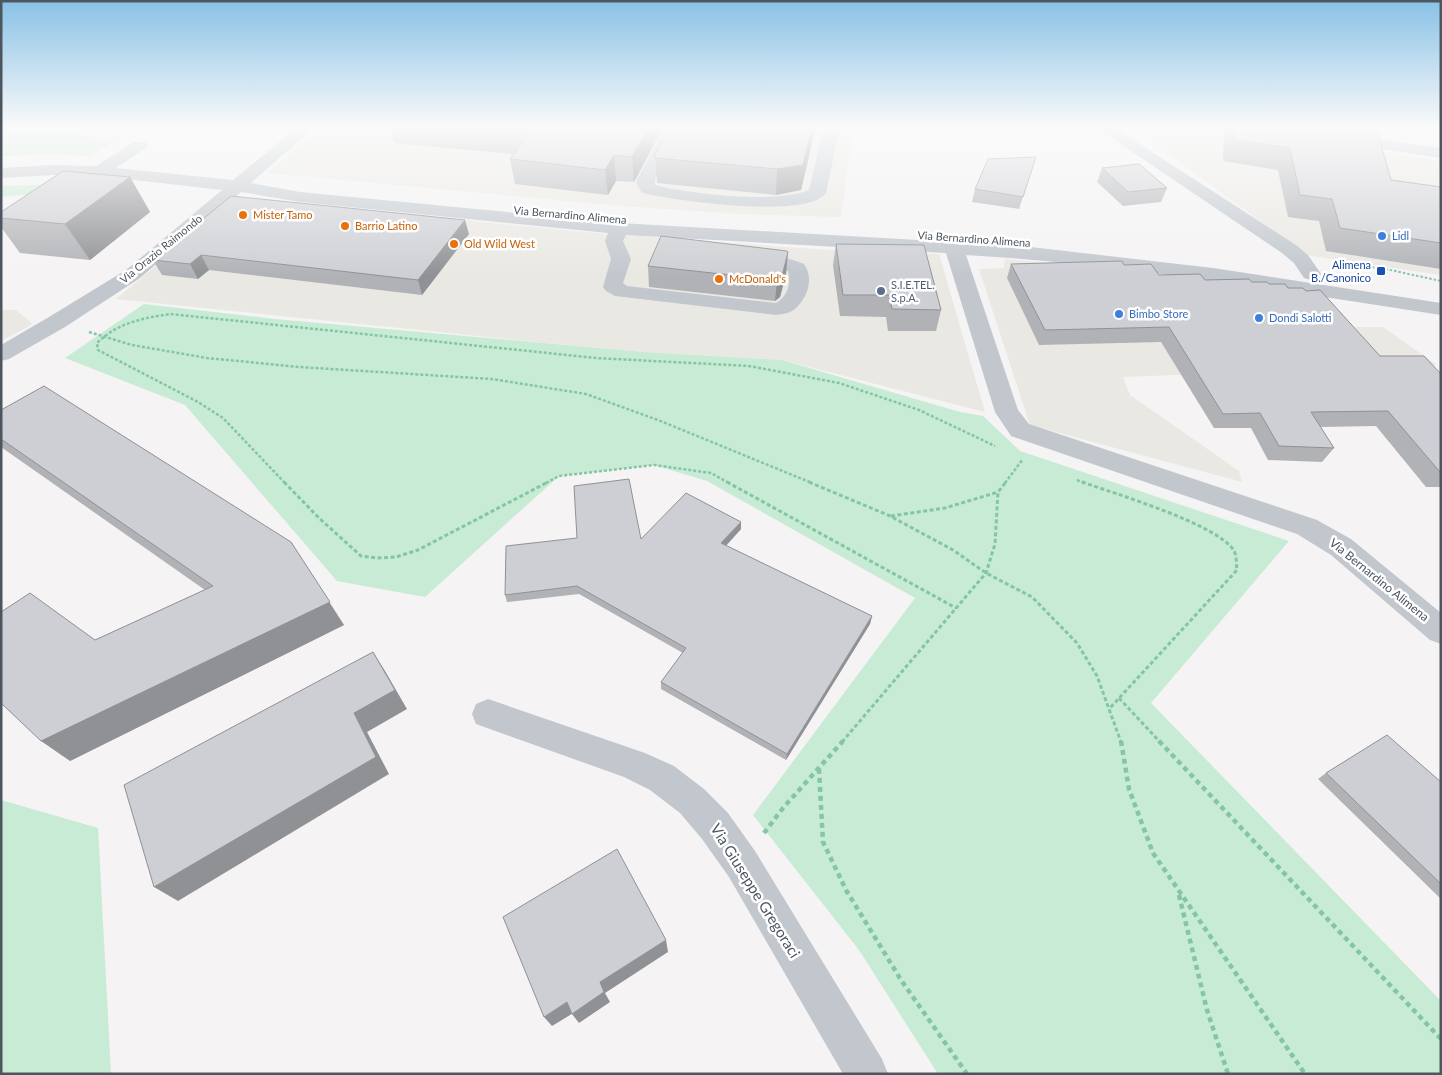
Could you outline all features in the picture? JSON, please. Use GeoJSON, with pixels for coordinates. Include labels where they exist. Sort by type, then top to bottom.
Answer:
{"type":"FeatureCollection","features":[{"type":"Feature","properties":{"kind":"street"},"geometry":{"type":"LineString","coordinates":[[147,176],[237,186]]}},
{"type":"Feature","properties":{"kind":"street","name":"Via Orazio Raimondo"},"geometry":{"type":"LineString","coordinates":[[1,354],[57,322],[133,274],[249,176]]}},
{"type":"Feature","properties":{"kind":"street"},"geometry":{"type":"LineString","coordinates":[[647,176],[646,186],[665,193],[727,199],[793,201],[814,196],[819,190],[822,176]]}},
{"type":"Feature","properties":{"kind":"street"},"geometry":{"type":"LineString","coordinates":[[1178,176],[1289,249],[1298,256],[1311,274]]}},
{"type":"Feature","properties":{"kind":"street","name":"Via Bernardino Alimena"},"geometry":{"type":"LineString","coordinates":[[237,186],[319,191],[598,218],[722,226],[934,235],[1019,242],[1363,279],[1441,292]]}},
{"type":"Feature","properties":{"kind":"street","name":"Via Bernardino Alimena"},"geometry":{"type":"LineString","coordinates":[[237,186],[300,197],[630,236],[762,238],[954,246],[1057,255],[1177,269],[1441,309]]}},
{"type":"Feature","properties":{"kind":"street"},"geometry":{"type":"LineString","coordinates":[[722,226],[727,199]]}},
{"type":"Feature","properties":{"kind":"street"},"geometry":{"type":"LineString","coordinates":[[630,236],[614,241],[621,259],[613,283],[613,287],[616,290],[630,294],[776,310],[790,306],[799,278],[797,268],[783,263],[733,258]]}},
{"type":"Feature","properties":{"kind":"street","name":"Via Bernardino Alimena"},"geometry":{"type":"LineString","coordinates":[[954,246],[1007,412],[1020,430],[1041,439],[1294,522],[1320,533],[1341,547],[1441,631]]}},
{"type":"Feature","properties":{"kind":"street","name":"Via Giuseppe Gregoraci"},"geometry":{"type":"LineString","coordinates":[[488,714],[617,758],[662,778],[692,800],[742,864],[866,1074]]}},
{"type":"Feature","properties":{"kind":"path"},"geometry":{"type":"LineString","coordinates":[[1337,264],[1381,268],[1441,281]]}},
{"type":"Feature","properties":{"kind":"path"},"geometry":{"type":"LineString","coordinates":[[956,608],[711,473],[654,465],[559,476],[418,550],[396,557],[377,558],[361,556],[319,518],[222,418],[198,402],[98,350],[97,343],[102,336],[124,325],[170,314],[596,358],[749,366],[839,383],[919,410],[996,446]]}},
{"type":"Feature","properties":{"kind":"path"},"geometry":{"type":"LineString","coordinates":[[57,322],[132,345],[207,358],[299,367],[492,379],[586,394],[751,456],[890,516],[953,550],[986,572],[1032,596],[1077,643],[1097,676],[1120,736],[1129,790],[1153,853],[1304,1074]]}},
{"type":"Feature","properties":{"kind":"path"},"geometry":{"type":"LineString","coordinates":[[742,864],[782,808],[819,768],[986,572],[996,544],[998,492],[1022,459],[1041,439]]}},
{"type":"Feature","properties":{"kind":"path"},"geometry":{"type":"LineString","coordinates":[[1022,459],[1032,462]]}},
{"type":"Feature","properties":{"kind":"path"},"geometry":{"type":"LineString","coordinates":[[1077,480],[1204,526],[1223,538],[1235,552],[1238,570],[1110,708]]}},
{"type":"Feature","properties":{"kind":"path"},"geometry":{"type":"LineString","coordinates":[[890,516],[945,508],[998,492]]}},
{"type":"Feature","properties":{"kind":"path"},"geometry":{"type":"LineString","coordinates":[[1119,698],[1441,1039]]}},
{"type":"Feature","properties":{"kind":"path"},"geometry":{"type":"LineString","coordinates":[[819,768],[823,842],[846,890],[901,980],[967,1074]]}},
{"type":"Feature","properties":{"kind":"path"},"geometry":{"type":"LineString","coordinates":[[1178,892],[1207,1010],[1228,1074]]}},
{"type":"Feature","properties":{"kind":"shaded area"},"geometry":{"type":"Polygon","coordinates":[[[301,176],[846,176],[841,217],[741,214],[622,206],[301,176]]]}},
{"type":"Feature","properties":{"kind":"shaded area"},"geometry":{"type":"Polygon","coordinates":[[[1199,176],[1441,176],[1441,275],[1306,255],[1199,176]]]}},
{"type":"Feature","properties":{"kind":"shaded area"},"geometry":{"type":"Polygon","coordinates":[[[238,198],[585,232],[814,249],[939,254],[985,412],[782,360],[644,352],[116,299],[238,198]]]}},
{"type":"Feature","properties":{"kind":"shaded area"},"geometry":{"type":"Polygon","coordinates":[[[1005,259],[1102,267],[1207,280],[1311,296],[1349,327],[1383,327],[1437,365],[1123,377],[1130,395],[1239,471],[1242,482],[1030,425],[979,269],[1004,268],[1005,259]]]}},
{"type":"Feature","properties":{"kind":"shaded area"},"geometry":{"type":"Polygon","coordinates":[[[1,310],[16,310],[33,324],[1,341],[1,310]]]}},
{"type":"Feature","properties":{"kind":"green space"},"geometry":{"type":"Polygon","coordinates":[[[69,184],[79,190],[1,197],[1,186],[69,184]]]}},
{"type":"Feature","properties":{"kind":"green space"},"geometry":{"type":"Polygon","coordinates":[[[144,304],[275,319],[644,352],[782,360],[960,412],[983,416],[1020,451],[1289,541],[1151,703],[1441,1001],[1441,1074],[938,1074],[859,950],[753,815],[915,598],[707,481],[654,465],[559,476],[425,597],[337,581],[185,405],[65,358],[144,304]]]}},
{"type":"Feature","properties":{"kind":"green space"},"geometry":{"type":"Polygon","coordinates":[[[1,800],[98,828],[111,1074],[1,1074],[1,800]]]}},
{"type":"Feature","properties":{"kind":"building"},"geometry":{"type":"Polygon","coordinates":[[[55,176],[130,177],[65,224],[1,218],[1,212],[55,176]]]}},
{"type":"Feature","properties":{"kind":"building"},"geometry":{"type":"Polygon","coordinates":[[[981,176],[1030,176],[1023,197],[975,189],[981,176]]]}},
{"type":"Feature","properties":{"kind":"building"},"geometry":{"type":"Polygon","coordinates":[[[1111,176],[1153,176],[1167,188],[1128,192],[1111,176]]]}},
{"type":"Feature","properties":{"kind":"building"},"geometry":{"type":"Polygon","coordinates":[[[1296,176],[1390,176],[1391,180],[1441,187],[1441,243],[1340,228],[1332,199],[1300,195],[1296,176]]]}},
{"type":"Feature","properties":{"kind":"building"},"geometry":{"type":"Polygon","coordinates":[[[231,196],[465,220],[418,280],[201,255],[190,264],[153,260],[231,196]]]}},
{"type":"Feature","properties":{"kind":"building"},"geometry":{"type":"Polygon","coordinates":[[[661,236],[788,252],[782,276],[777,280],[648,266],[661,236]]]}},
{"type":"Feature","properties":{"kind":"building"},"geometry":{"type":"Polygon","coordinates":[[[836,244],[924,245],[941,310],[892,309],[889,295],[843,295],[836,244]]]}},
{"type":"Feature","properties":{"kind":"building"},"geometry":{"type":"Polygon","coordinates":[[[1122,261],[1124,265],[1151,264],[1159,275],[1200,274],[1205,280],[1249,279],[1252,282],[1285,284],[1288,288],[1303,288],[1306,291],[1320,290],[1380,356],[1424,356],[1441,374],[1441,472],[1388,411],[1311,412],[1334,448],[1279,446],[1260,413],[1223,414],[1169,327],[1045,330],[1011,264],[1122,261]]]}},
{"type":"Feature","properties":{"kind":"building"},"geometry":{"type":"Polygon","coordinates":[[[44,386],[291,542],[330,602],[41,741],[1,703],[1,612],[30,593],[95,640],[213,586],[1,439],[1,410],[44,386]]]}},
{"type":"Feature","properties":{"kind":"building"},"geometry":{"type":"Polygon","coordinates":[[[629,479],[641,539],[686,493],[741,522],[721,543],[872,616],[787,754],[661,682],[686,648],[577,586],[505,595],[506,546],[577,538],[574,486],[629,479]]]}},
{"type":"Feature","properties":{"kind":"building"},"geometry":{"type":"Polygon","coordinates":[[[373,652],[395,690],[354,713],[376,757],[154,887],[124,785],[373,652]]]}},
{"type":"Feature","properties":{"kind":"building"},"geometry":{"type":"Polygon","coordinates":[[[1387,735],[1441,782],[1441,884],[1326,773],[1387,735]]]}},
{"type":"Feature","properties":{"kind":"building"},"geometry":{"type":"Polygon","coordinates":[[[617,849],[666,940],[600,982],[604,992],[572,1014],[567,1002],[544,1017],[503,917],[617,849]]]}},
{"type":"Feature","properties":{"kind":"place","name":"Mister Tamo"},"geometry":{"type":"Point","coordinates":[243,215]}},
{"type":"Feature","properties":{"kind":"place","name":"Barrio Latino"},"geometry":{"type":"Point","coordinates":[345,226]}},
{"type":"Feature","properties":{"kind":"place","name":"Lidl"},"geometry":{"type":"Point","coordinates":[1382,236]}},
{"type":"Feature","properties":{"kind":"place","name":"Old Wild West"},"geometry":{"type":"Point","coordinates":[454,244]}},
{"type":"Feature","properties":{"kind":"place","name":"Alimena B./Canonico"},"geometry":{"type":"Point","coordinates":[1381,271]}},
{"type":"Feature","properties":{"kind":"place","name":"McDonald's"},"geometry":{"type":"Point","coordinates":[719,279]}},
{"type":"Feature","properties":{"kind":"place","name":"S.I.E.TEL. S.p.A."},"geometry":{"type":"Point","coordinates":[881,291]}},
{"type":"Feature","properties":{"kind":"place","name":"Bimbo Store"},"geometry":{"type":"Point","coordinates":[1119,314]}},
{"type":"Feature","properties":{"kind":"place","name":"Dondi Salotti"},"geometry":{"type":"Point","coordinates":[1259,318]}}]}
